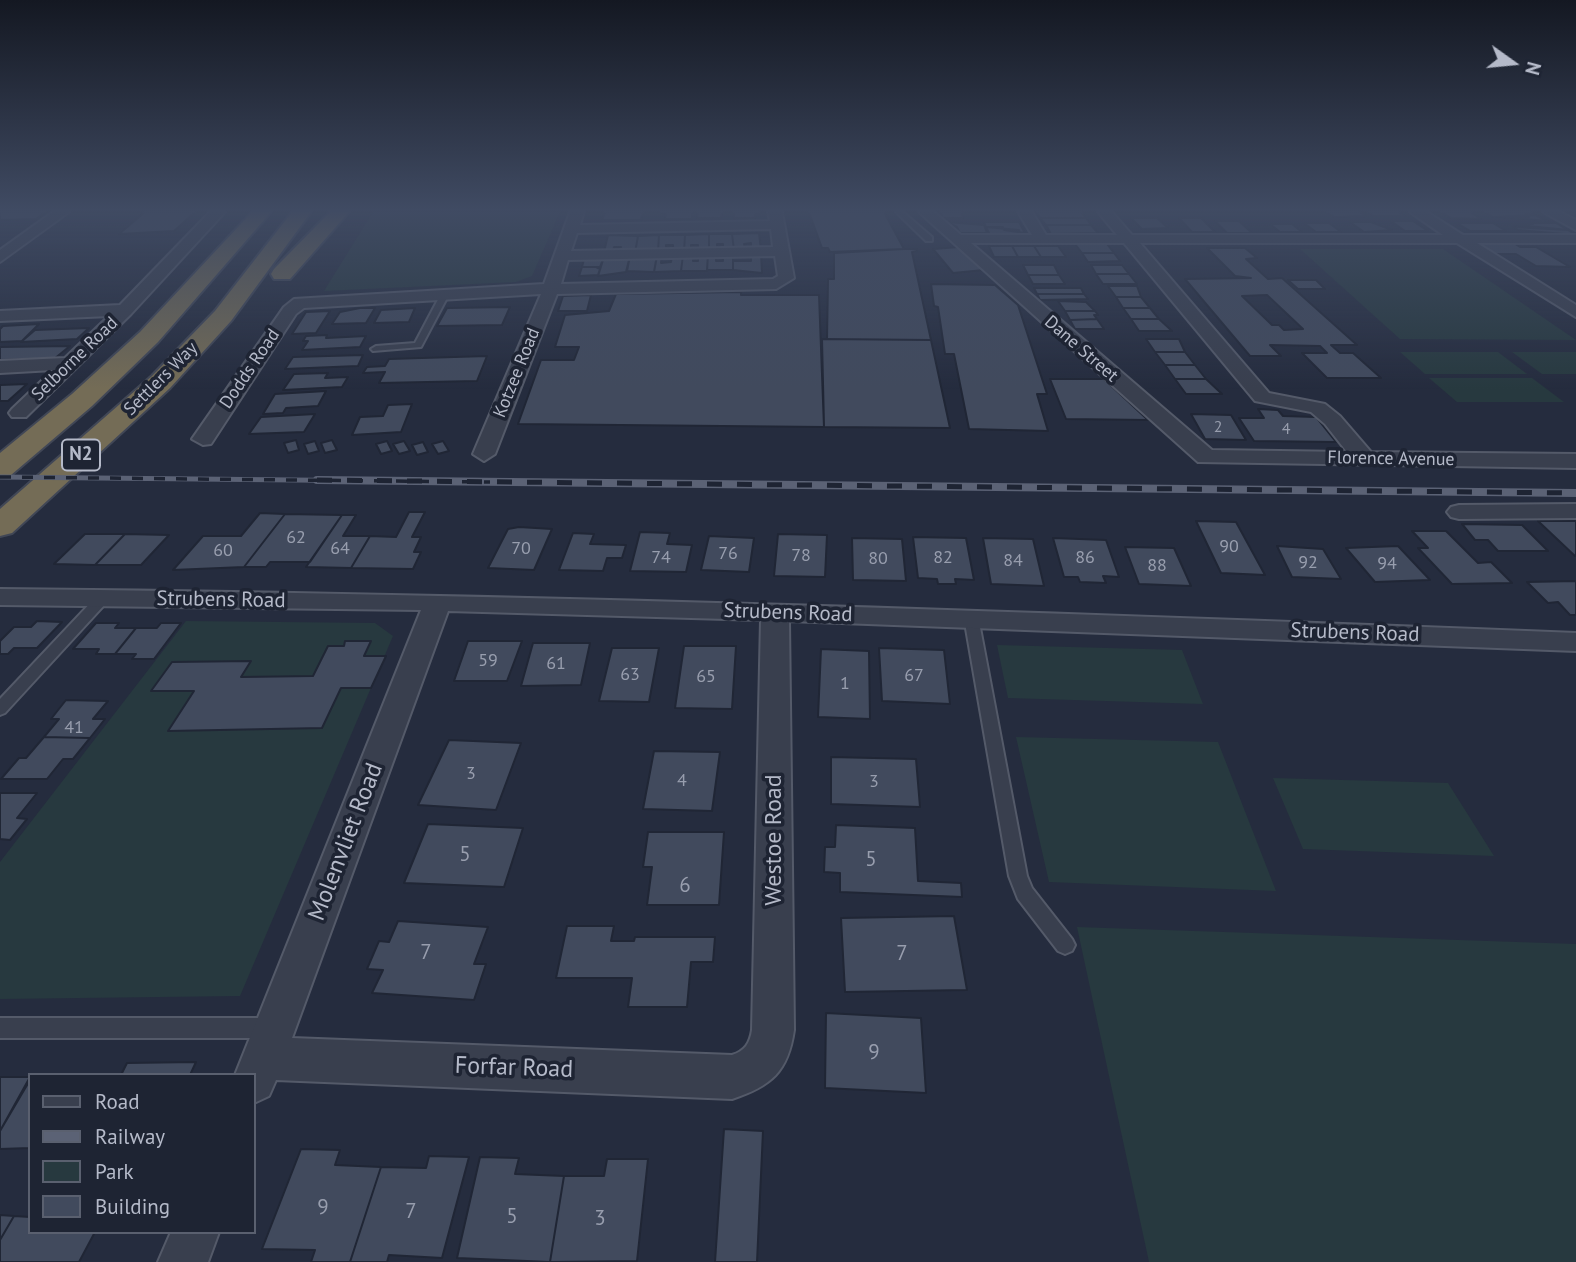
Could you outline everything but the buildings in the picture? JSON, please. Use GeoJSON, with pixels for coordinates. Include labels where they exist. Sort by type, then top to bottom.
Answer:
{"type":"FeatureCollection","features":[{"type":"Feature","properties":{"kind":"highway"},"geometry":{"type":"LineString","coordinates":[[82,400],[181,271]]}},
{"type":"Feature","properties":{"kind":"highway","name":"Settlers Way"},"geometry":{"type":"LineString","coordinates":[[0,468],[82,400],[172,315],[211,271]]}},
{"type":"Feature","properties":{"kind":"highway","name":"Settlers Way"},"geometry":{"type":"LineString","coordinates":[[0,526],[161,382],[223,316],[257,271]]}},
{"type":"Feature","properties":{"kind":"highway"},"geometry":{"type":"LineString","coordinates":[[161,382],[234,324],[284,271]]}},
{"type":"Feature","properties":{"kind":"street","name":"Selborne Road"},"geometry":{"type":"LineString","coordinates":[[19,414],[162,271]]}},
{"type":"Feature","properties":{"kind":"street","name":"Kotzee Road"},"geometry":{"type":"LineString","coordinates":[[484,454],[557,271]]}},
{"type":"Feature","properties":{"kind":"street"},"geometry":{"type":"LineString","coordinates":[[445,294],[781,283],[786,278],[785,271]]}},
{"type":"Feature","properties":{"kind":"street","name":"Dane Street"},"geometry":{"type":"LineString","coordinates":[[993,271],[1197,454]]}},
{"type":"Feature","properties":{"kind":"street"},"geometry":{"type":"LineString","coordinates":[[1154,271],[1262,397],[1271,402],[1302,404],[1321,409],[1364,458]]}},
{"type":"Feature","properties":{"kind":"street"},"geometry":{"type":"LineString","coordinates":[[1509,271],[1576,313]]}},
{"type":"Feature","properties":{"kind":"street"},"geometry":{"type":"LineString","coordinates":[[1533,286],[1565,286]]}},
{"type":"Feature","properties":{"kind":"street","name":"Dodds Road"},"geometry":{"type":"LineString","coordinates":[[203,439],[290,311],[300,303],[445,294]]}},
{"type":"Feature","properties":{"kind":"street"},"geometry":{"type":"LineString","coordinates":[[0,316],[125,310]]}},
{"type":"Feature","properties":{"kind":"street"},"geometry":{"type":"LineString","coordinates":[[0,367],[71,363]]}},
{"type":"Feature","properties":{"kind":"street","name":"Florence Avenue"},"geometry":{"type":"LineString","coordinates":[[1197,454],[1576,461]]}},
{"type":"Feature","properties":{"kind":"street"},"geometry":{"type":"LineString","coordinates":[[1460,512],[1576,510]]}},
{"type":"Feature","properties":{"kind":"street","name":"Strubens Road"},"geometry":{"type":"LineString","coordinates":[[0,597],[438,602],[971,617],[1576,642]]}},
{"type":"Feature","properties":{"kind":"street","name":"Molenvliet Road"},"geometry":{"type":"LineString","coordinates":[[264,1055],[438,602]]}},
{"type":"Feature","properties":{"kind":"street","name":"Westoe Road"},"geometry":{"type":"LineString","coordinates":[[762,1064],[771,1049],[773,1030],[775,612]]}},
{"type":"Feature","properties":{"kind":"street","name":"Forfar Road"},"geometry":{"type":"LineString","coordinates":[[264,1055],[732,1077],[749,1073],[762,1064]]}},
{"type":"Feature","properties":{"kind":"street"},"geometry":{"type":"LineString","coordinates":[[183,1262],[194,1234]]}},
{"type":"Feature","properties":{"kind":"lane"},"geometry":{"type":"LineString","coordinates":[[376,349],[418,345],[445,294]]}},
{"type":"Feature","properties":{"kind":"lane"},"geometry":{"type":"LineString","coordinates":[[0,709],[102,599]]}},
{"type":"Feature","properties":{"kind":"lane"},"geometry":{"type":"LineString","coordinates":[[971,617],[1018,876],[1025,893],[1065,945]]}},
{"type":"Feature","properties":{"kind":"lane"},"geometry":{"type":"LineString","coordinates":[[0,1028],[264,1055]]}},
{"type":"Feature","properties":{"kind":"green space"},"geometry":{"type":"Polygon","coordinates":[[[336,271],[534,271],[532,276],[516,282],[324,291],[336,271]]]}},
{"type":"Feature","properties":{"kind":"green space"},"geometry":{"type":"Polygon","coordinates":[[[1324,271],[1475,271],[1576,340],[1400,339],[1324,271]]]}},
{"type":"Feature","properties":{"kind":"green space"},"geometry":{"type":"Polygon","coordinates":[[[1400,352],[1498,352],[1527,374],[1425,374],[1400,352]]]}},
{"type":"Feature","properties":{"kind":"green space"},"geometry":{"type":"Polygon","coordinates":[[[1512,352],[1576,352],[1576,374],[1542,374],[1512,352]]]}},
{"type":"Feature","properties":{"kind":"green space"},"geometry":{"type":"Polygon","coordinates":[[[1429,378],[1532,378],[1564,402],[1457,402],[1429,378]]]}},
{"type":"Feature","properties":{"kind":"green space"},"geometry":{"type":"Polygon","coordinates":[[[186,621],[375,623],[393,636],[240,996],[0,999],[0,862],[186,621]]]}},
{"type":"Feature","properties":{"kind":"green space"},"geometry":{"type":"Polygon","coordinates":[[[997,645],[1182,650],[1203,704],[1008,698],[997,645]]]}},
{"type":"Feature","properties":{"kind":"green space"},"geometry":{"type":"Polygon","coordinates":[[[1016,737],[1218,742],[1276,891],[1049,882],[1016,737]]]}},
{"type":"Feature","properties":{"kind":"green space"},"geometry":{"type":"Polygon","coordinates":[[[1273,778],[1448,783],[1494,856],[1303,849],[1273,778]]]}},
{"type":"Feature","properties":{"kind":"green space"},"geometry":{"type":"Polygon","coordinates":[[[1077,927],[1576,944],[1576,1262],[1149,1262],[1077,927]]]}},
{"type":"Feature","properties":{"kind":"railway"},"geometry":{"type":"LineString","coordinates":[[0,477],[490,482]]}},
{"type":"Feature","properties":{"kind":"railway"},"geometry":{"type":"LineString","coordinates":[[317,480],[1576,493]]}}]}
